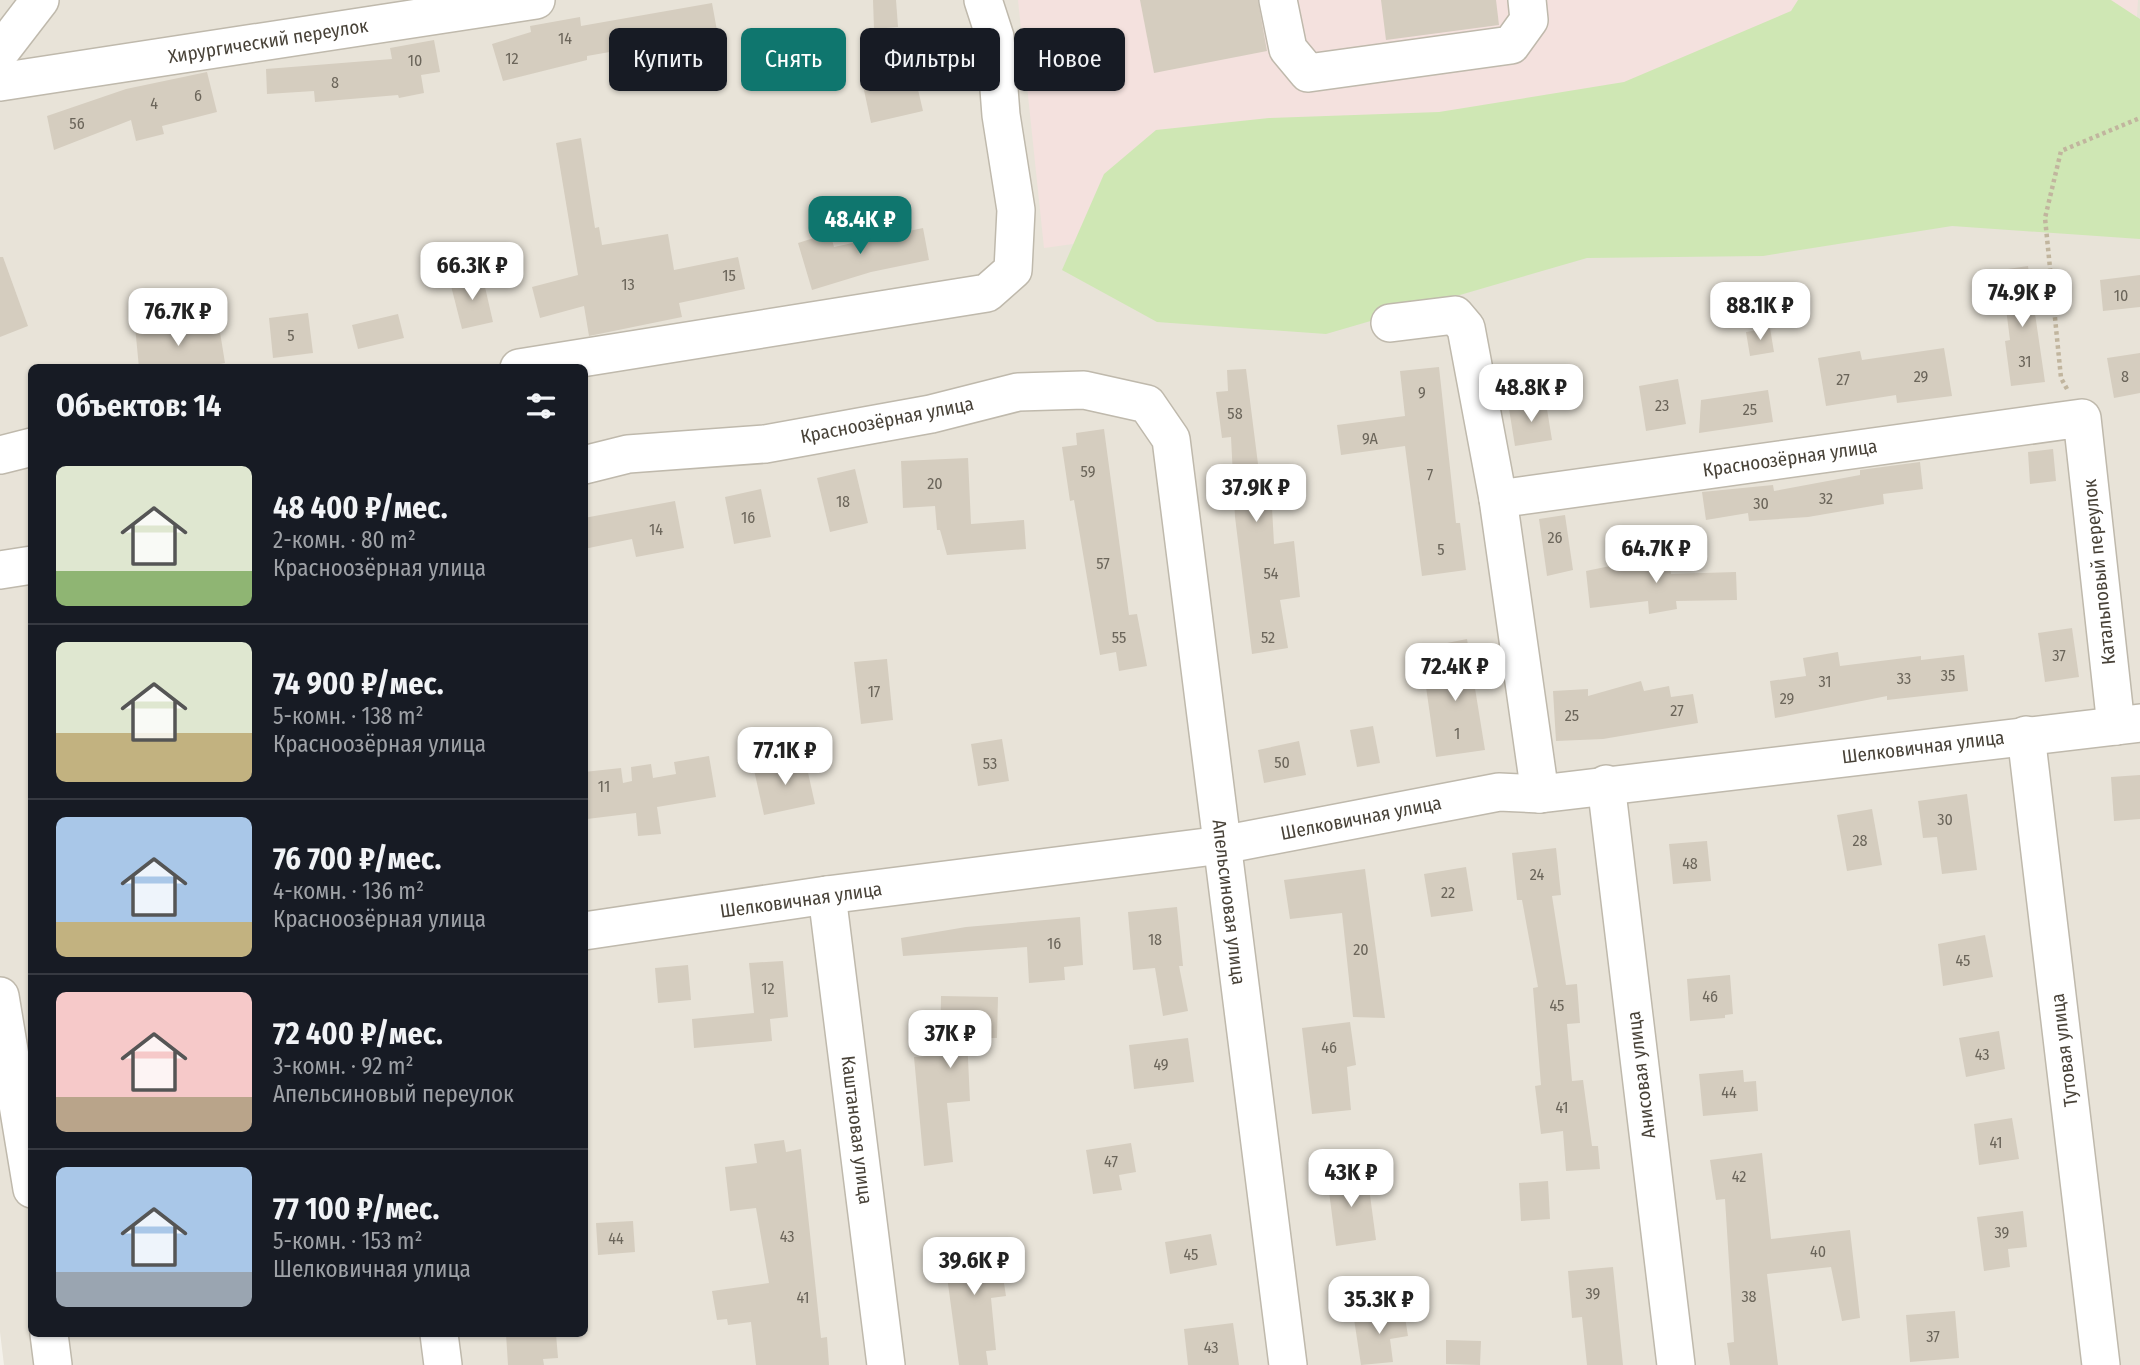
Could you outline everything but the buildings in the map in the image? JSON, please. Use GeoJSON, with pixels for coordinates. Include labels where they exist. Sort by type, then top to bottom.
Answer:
{"type":"FeatureCollection","features":[{"type":"Feature","properties":{"kind":"street"},"geometry":{"type":"LineString","coordinates":[[0,52],[40,0]]}},
{"type":"Feature","properties":{"kind":"street","name":"Хирургический переулок"},"geometry":{"type":"LineString","coordinates":[[0,82],[536,0]]}},
{"type":"Feature","properties":{"kind":"street"},"geometry":{"type":"LineString","coordinates":[[544,364],[987,293],[1013,270],[1016,210],[1001,115],[995,37],[983,0]]}},
{"type":"Feature","properties":{"kind":"street"},"geometry":{"type":"LineString","coordinates":[[1278,0],[1288,49],[1308,73],[1511,46],[1529,20],[1527,0]]}},
{"type":"Feature","properties":{"kind":"street"},"geometry":{"type":"LineString","coordinates":[[1390,323],[1455,315],[1466,328],[1498,499],[1540,794]]}},
{"type":"Feature","properties":{"kind":"street","name":"Красноозёрная улица"},"geometry":{"type":"LineString","coordinates":[[588,464],[628,454],[765,444],[931,414],[1018,392],[1084,390],[1147,404],[1171,439]]}},
{"type":"Feature","properties":{"kind":"street","name":"Красноозёрная улица"},"geometry":{"type":"LineString","coordinates":[[1498,499],[2082,418]]}},
{"type":"Feature","properties":{"kind":"street","name":"Катальповый переулок"},"geometry":{"type":"LineString","coordinates":[[2082,418],[2128,725]]}},
{"type":"Feature","properties":{"kind":"street","name":"Апельсиновая улица"},"geometry":{"type":"LineString","coordinates":[[1171,439],[1288,1365]]}},
{"type":"Feature","properties":{"kind":"street"},"geometry":{"type":"LineString","coordinates":[[0,455],[28,448]]}},
{"type":"Feature","properties":{"kind":"street"},"geometry":{"type":"LineString","coordinates":[[0,570],[28,566]]}},
{"type":"Feature","properties":{"kind":"street","name":"Шелковичная улица"},"geometry":{"type":"LineString","coordinates":[[588,930],[827,895],[1222,845],[1499,792],[1540,794],[1606,784],[2128,725]]}},
{"type":"Feature","properties":{"kind":"street","name":"Тутовая улица"},"geometry":{"type":"LineString","coordinates":[[2026,735],[2101,1365]]}},
{"type":"Feature","properties":{"kind":"street","name":"Анисовая улица"},"geometry":{"type":"LineString","coordinates":[[1606,784],[1676,1365]]}},
{"type":"Feature","properties":{"kind":"street","name":"Каштановая улица"},"geometry":{"type":"LineString","coordinates":[[827,895],[886,1365]]}},
{"type":"Feature","properties":{"kind":"street"},"geometry":{"type":"LineString","coordinates":[[28,992],[0,995],[28,1165]]}},
{"type":"Feature","properties":{"kind":"street"},"geometry":{"type":"LineString","coordinates":[[49,1337],[53,1365]]}},
{"type":"Feature","properties":{"kind":"street"},"geometry":{"type":"LineString","coordinates":[[439,1337],[443,1365]]}},
{"type":"Feature","properties":{"kind":"path"},"geometry":{"type":"LineString","coordinates":[[2082,418],[2061,378],[2045,218],[2061,150],[2140,118]]}},
{"type":"Feature","properties":{"kind":"shaded area"},"geometry":{"type":"Polygon","coordinates":[[[0,0],[2140,0],[2140,1365],[4,1365],[0,1332],[0,0]]]}},
{"type":"Feature","properties":{"kind":"shaded area"},"geometry":{"type":"Polygon","coordinates":[[[1018,0],[2138,0],[2132,99],[1044,248],[1028,91],[1125,91],[1125,28],[1021,28],[1018,0]]]}},
{"type":"Feature","properties":{"kind":"green space"},"geometry":{"type":"Polygon","coordinates":[[[1798,0],[2111,0],[2140,19],[2140,239],[1952,226],[1763,256],[1587,258],[1326,334],[1157,322],[1062,270],[1104,174],[1156,130],[1269,118],[1439,112],[1624,82],[1791,11],[1798,0]]]}}]}
